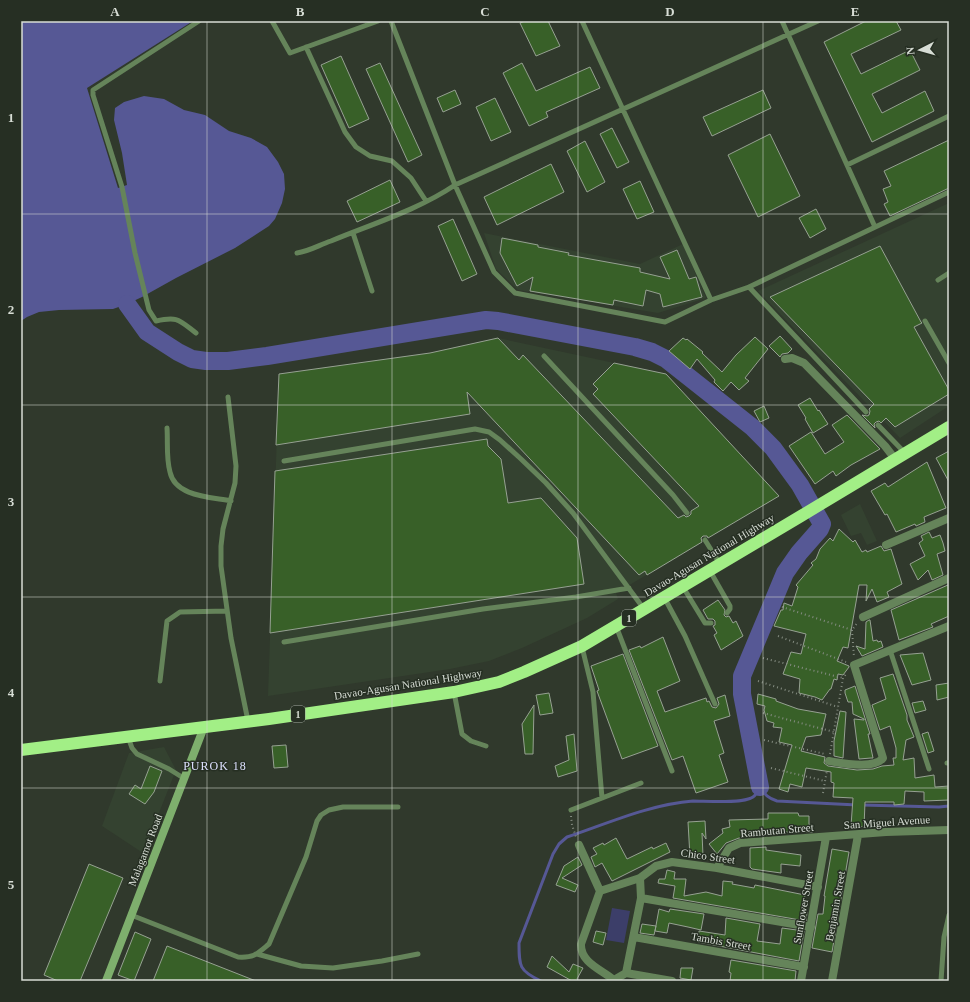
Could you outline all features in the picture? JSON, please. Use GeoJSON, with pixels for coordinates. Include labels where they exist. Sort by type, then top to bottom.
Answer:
{"type":"FeatureCollection","features":[{"type":"Feature","properties":{"kind":"highway","name":"Davao-Agusan National Highway"},"geometry":{"type":"LineString","coordinates":[[21,750],[204,727],[454,692],[499,682],[582,646],[949,427]]}},
{"type":"Feature","properties":{"kind":"street"},"geometry":{"type":"LineString","coordinates":[[785,359],[792,358],[804,363],[885,446],[900,456]]}},
{"type":"Feature","properties":{"kind":"street"},"geometry":{"type":"LineString","coordinates":[[886,545],[949,518]]}},
{"type":"Feature","properties":{"kind":"street"},"geometry":{"type":"LineString","coordinates":[[862,617],[949,578]]}},
{"type":"Feature","properties":{"kind":"street"},"geometry":{"type":"LineString","coordinates":[[829,758],[856,766],[878,762],[883,758],[854,665],[949,626]]}},
{"type":"Feature","properties":{"kind":"street","name":"Malagamot Road"},"geometry":{"type":"LineString","coordinates":[[106,981],[204,727]]}},
{"type":"Feature","properties":{"kind":"street","name":"San Miguel Avenue"},"geometry":{"type":"LineString","coordinates":[[826,837],[901,831],[949,830]]}},
{"type":"Feature","properties":{"kind":"street","name":"Benjamin Street"},"geometry":{"type":"LineString","coordinates":[[832,981],[858,835]]}},
{"type":"Feature","properties":{"kind":"street","name":"Rambutan Street"},"geometry":{"type":"LineString","coordinates":[[717,868],[729,848],[740,843],[826,837]]}},
{"type":"Feature","properties":{"kind":"street","name":"Sunflower Street"},"geometry":{"type":"LineString","coordinates":[[801,981],[826,837]]}},
{"type":"Feature","properties":{"kind":"street"},"geometry":{"type":"LineString","coordinates":[[579,845],[600,891],[581,944],[582,956],[614,981],[626,973],[672,981]]}},
{"type":"Feature","properties":{"kind":"street","name":"Chico Street"},"geometry":{"type":"LineString","coordinates":[[600,891],[640,878],[656,866],[672,862],[717,868],[818,887]]}},
{"type":"Feature","properties":{"kind":"street"},"geometry":{"type":"LineString","coordinates":[[626,973],[641,898],[640,878]]}},
{"type":"Feature","properties":{"kind":"street"},"geometry":{"type":"LineString","coordinates":[[641,898],[811,927]]}},
{"type":"Feature","properties":{"kind":"street","name":"Tambis Street"},"geometry":{"type":"LineString","coordinates":[[634,937],[804,967]]}},
{"type":"Feature","properties":{"kind":"lane"},"geometry":{"type":"LineString","coordinates":[[196,333],[178,320],[171,318],[156,321],[149,310],[135,252],[122,187],[93,95],[93,90],[199,21]]}},
{"type":"Feature","properties":{"kind":"lane"},"geometry":{"type":"LineString","coordinates":[[272,21],[290,53],[378,21]]}},
{"type":"Feature","properties":{"kind":"lane"},"geometry":{"type":"LineString","coordinates":[[391,21],[455,185],[494,272],[515,293],[665,322],[711,300],[749,287],[949,192]]}},
{"type":"Feature","properties":{"kind":"lane"},"geometry":{"type":"LineString","coordinates":[[582,21],[711,300]]}},
{"type":"Feature","properties":{"kind":"lane"},"geometry":{"type":"LineString","coordinates":[[782,21],[875,227]]}},
{"type":"Feature","properties":{"kind":"lane"},"geometry":{"type":"LineString","coordinates":[[297,253],[308,251],[353,233],[436,197],[455,185],[818,21]]}},
{"type":"Feature","properties":{"kind":"lane"},"geometry":{"type":"LineString","coordinates":[[306,47],[345,132],[356,147],[370,156],[392,161],[411,178],[426,201]]}},
{"type":"Feature","properties":{"kind":"lane"},"geometry":{"type":"LineString","coordinates":[[848,165],[949,116]]}},
{"type":"Feature","properties":{"kind":"lane"},"geometry":{"type":"LineString","coordinates":[[353,233],[372,291]]}},
{"type":"Feature","properties":{"kind":"lane"},"geometry":{"type":"LineString","coordinates":[[938,280],[949,273]]}},
{"type":"Feature","properties":{"kind":"lane"},"geometry":{"type":"LineString","coordinates":[[749,287],[866,412]]}},
{"type":"Feature","properties":{"kind":"lane"},"geometry":{"type":"LineString","coordinates":[[925,321],[949,363]]}},
{"type":"Feature","properties":{"kind":"lane"},"geometry":{"type":"LineString","coordinates":[[544,356],[687,513]]}},
{"type":"Feature","properties":{"kind":"lane"},"geometry":{"type":"LineString","coordinates":[[228,397],[236,466],[232,501],[223,529],[220,546],[221,566],[227,611],[248,721]]}},
{"type":"Feature","properties":{"kind":"lane"},"geometry":{"type":"LineString","coordinates":[[878,425],[900,456]]}},
{"type":"Feature","properties":{"kind":"lane"},"geometry":{"type":"LineString","coordinates":[[167,428],[168,459],[173,481],[180,487],[193,494],[232,501]]}},
{"type":"Feature","properties":{"kind":"lane"},"geometry":{"type":"LineString","coordinates":[[284,461],[475,429],[489,432],[521,459],[546,483],[572,513],[644,609]]}},
{"type":"Feature","properties":{"kind":"lane"},"geometry":{"type":"LineString","coordinates":[[705,540],[720,564]]}},
{"type":"Feature","properties":{"kind":"lane"},"geometry":{"type":"LineString","coordinates":[[710,570],[730,606],[727,613]]}},
{"type":"Feature","properties":{"kind":"lane"},"geometry":{"type":"LineString","coordinates":[[682,586],[705,623],[711,623]]}},
{"type":"Feature","properties":{"kind":"lane"},"geometry":{"type":"LineString","coordinates":[[284,642],[483,609],[576,597],[629,588]]}},
{"type":"Feature","properties":{"kind":"lane"},"geometry":{"type":"LineString","coordinates":[[664,597],[685,636],[715,704]]}},
{"type":"Feature","properties":{"kind":"lane"},"geometry":{"type":"LineString","coordinates":[[160,681],[168,621],[180,612],[227,611]]}},
{"type":"Feature","properties":{"kind":"lane"},"geometry":{"type":"LineString","coordinates":[[616,625],[672,771]]}},
{"type":"Feature","properties":{"kind":"lane"},"geometry":{"type":"LineString","coordinates":[[582,646],[592,692],[602,798]]}},
{"type":"Feature","properties":{"kind":"lane"},"geometry":{"type":"LineString","coordinates":[[890,650],[929,769]]}},
{"type":"Feature","properties":{"kind":"lane"},"geometry":{"type":"LineString","coordinates":[[454,692],[462,734],[471,741],[486,746]]}},
{"type":"Feature","properties":{"kind":"lane"},"geometry":{"type":"LineString","coordinates":[[128,737],[132,748],[137,754],[170,769],[185,779]]}},
{"type":"Feature","properties":{"kind":"lane"},"geometry":{"type":"LineString","coordinates":[[571,810],[640,783]]}},
{"type":"Feature","properties":{"kind":"lane"},"geometry":{"type":"LineString","coordinates":[[132,915],[238,957],[250,958],[269,944],[306,857],[317,821],[321,815],[329,810],[343,807],[398,807]]}},
{"type":"Feature","properties":{"kind":"lane"},"geometry":{"type":"LineString","coordinates":[[941,981],[944,936],[949,915]]}},
{"type":"Feature","properties":{"kind":"lane"},"geometry":{"type":"LineString","coordinates":[[257,954],[301,966],[334,968],[418,954]]}},
{"type":"Feature","properties":{"kind":"path"},"geometry":{"type":"LineString","coordinates":[[782,607],[852,630]]}},
{"type":"Feature","properties":{"kind":"path"},"geometry":{"type":"LineString","coordinates":[[823,793],[843,678],[854,665],[852,630],[862,617]]}},
{"type":"Feature","properties":{"kind":"path"},"geometry":{"type":"LineString","coordinates":[[778,636],[854,665]]}},
{"type":"Feature","properties":{"kind":"path"},"geometry":{"type":"LineString","coordinates":[[763,658],[843,678]]}},
{"type":"Feature","properties":{"kind":"path"},"geometry":{"type":"LineString","coordinates":[[758,682],[838,707]]}},
{"type":"Feature","properties":{"kind":"path"},"geometry":{"type":"LineString","coordinates":[[763,713],[834,732]]}},
{"type":"Feature","properties":{"kind":"path"},"geometry":{"type":"LineString","coordinates":[[764,740],[829,758]]}},
{"type":"Feature","properties":{"kind":"path"},"geometry":{"type":"LineString","coordinates":[[771,768],[825,781]]}},
{"type":"Feature","properties":{"kind":"path"},"geometry":{"type":"LineString","coordinates":[[571,810],[571,822],[574,831]]}},
{"type":"Feature","properties":{"kind":"shaded area"},"geometry":{"type":"Polygon","coordinates":[[[21,21],[193,21],[87,88],[118,188],[127,185],[122,153],[114,120],[115,108],[124,102],[144,96],[164,99],[184,110],[205,115],[229,131],[251,138],[267,147],[278,162],[284,174],[285,189],[282,203],[275,219],[269,226],[235,248],[127,304],[113,309],[39,312],[21,321],[21,21]]]}},
{"type":"Feature","properties":{"kind":"shaded area"},"geometry":{"type":"Polygon","coordinates":[[[949,203],[949,406],[900,438],[758,291],[949,203]]]}},
{"type":"Feature","properties":{"kind":"shaded area"},"geometry":{"type":"Polygon","coordinates":[[[484,233],[640,264],[683,244],[706,298],[658,313],[518,290],[496,269],[484,233]]]}},
{"type":"Feature","properties":{"kind":"shaded area"},"geometry":{"type":"Polygon","coordinates":[[[498,338],[666,374],[779,496],[616,593],[618,599],[587,618],[522,648],[489,661],[450,669],[268,696],[279,375],[430,353],[498,338]]]}},
{"type":"Feature","properties":{"kind":"shaded area"},"geometry":{"type":"Polygon","coordinates":[[[860,504],[877,541],[867,545],[861,533],[851,536],[841,515],[860,504]]]}},
{"type":"Feature","properties":{"kind":"shaded area"},"geometry":{"type":"Polygon","coordinates":[[[164,747],[176,770],[143,853],[102,826],[129,753],[164,747]]]}},
{"type":"Feature","properties":{"kind":"shaded area"},"geometry":{"type":"Polygon","coordinates":[[[612,908],[630,911],[624,943],[606,940],[612,908]]]}},
{"type":"Feature","properties":{"kind":"building"},"geometry":{"type":"Polygon","coordinates":[[[525,21],[548,21],[560,46],[536,56],[520,23],[525,21]]]}},
{"type":"Feature","properties":{"kind":"building"},"geometry":{"type":"Polygon","coordinates":[[[866,21],[896,21],[901,30],[851,54],[861,74],[910,50],[920,70],[872,94],[882,113],[925,91],[934,111],[872,142],[824,42],[866,21]]]}},
{"type":"Feature","properties":{"kind":"building"},"geometry":{"type":"Polygon","coordinates":[[[341,56],[369,119],[349,128],[321,65],[341,56]]]}},
{"type":"Feature","properties":{"kind":"building"},"geometry":{"type":"Polygon","coordinates":[[[380,63],[422,155],[408,162],[366,69],[380,63]]]}},
{"type":"Feature","properties":{"kind":"building"},"geometry":{"type":"Polygon","coordinates":[[[522,63],[536,91],[590,67],[600,88],[546,112],[548,117],[529,126],[503,73],[522,63]]]}},
{"type":"Feature","properties":{"kind":"building"},"geometry":{"type":"Polygon","coordinates":[[[455,90],[461,104],[443,112],[437,98],[455,90]]]}},
{"type":"Feature","properties":{"kind":"building"},"geometry":{"type":"Polygon","coordinates":[[[763,90],[771,108],[712,136],[703,117],[763,90]]]}},
{"type":"Feature","properties":{"kind":"building"},"geometry":{"type":"Polygon","coordinates":[[[495,98],[511,132],[491,141],[476,107],[495,98]]]}},
{"type":"Feature","properties":{"kind":"building"},"geometry":{"type":"Polygon","coordinates":[[[612,128],[629,162],[617,168],[600,134],[612,128]]]}},
{"type":"Feature","properties":{"kind":"building"},"geometry":{"type":"Polygon","coordinates":[[[770,134],[800,196],[758,217],[728,155],[770,134]]]}},
{"type":"Feature","properties":{"kind":"building"},"geometry":{"type":"Polygon","coordinates":[[[949,140],[949,188],[890,216],[884,204],[888,202],[883,189],[891,186],[884,171],[949,140]]]}},
{"type":"Feature","properties":{"kind":"building"},"geometry":{"type":"Polygon","coordinates":[[[585,141],[605,182],[587,192],[567,151],[585,141]]]}},
{"type":"Feature","properties":{"kind":"building"},"geometry":{"type":"Polygon","coordinates":[[[551,164],[564,192],[497,225],[484,197],[551,164]]]}},
{"type":"Feature","properties":{"kind":"building"},"geometry":{"type":"Polygon","coordinates":[[[390,180],[400,202],[357,222],[347,201],[390,180]]]}},
{"type":"Feature","properties":{"kind":"building"},"geometry":{"type":"Polygon","coordinates":[[[640,181],[654,212],[637,219],[623,189],[640,181]]]}},
{"type":"Feature","properties":{"kind":"building"},"geometry":{"type":"Polygon","coordinates":[[[816,209],[826,229],[810,238],[799,218],[816,209]]]}},
{"type":"Feature","properties":{"kind":"building"},"geometry":{"type":"Polygon","coordinates":[[[453,219],[477,274],[462,281],[438,226],[453,219]]]}},
{"type":"Feature","properties":{"kind":"building"},"geometry":{"type":"Polygon","coordinates":[[[502,238],[569,253],[568,255],[640,268],[640,272],[670,279],[660,257],[677,250],[689,279],[696,277],[702,297],[663,307],[660,294],[646,290],[643,306],[614,300],[613,305],[530,291],[533,277],[517,286],[500,253],[502,238]]]}},
{"type":"Feature","properties":{"kind":"building"},"geometry":{"type":"Polygon","coordinates":[[[880,246],[922,323],[914,327],[949,390],[949,394],[895,427],[886,418],[881,423],[879,421],[876,422],[874,424],[875,428],[862,415],[869,415],[869,409],[874,404],[770,297],[880,246]]]}},
{"type":"Feature","properties":{"kind":"building"},"geometry":{"type":"Polygon","coordinates":[[[780,336],[792,349],[788,353],[782,354],[780,357],[769,346],[780,336]]]}},
{"type":"Feature","properties":{"kind":"building"},"geometry":{"type":"Polygon","coordinates":[[[755,337],[768,349],[745,378],[749,381],[739,390],[731,382],[723,391],[714,382],[715,380],[697,359],[690,369],[669,351],[683,338],[686,340],[687,339],[703,352],[702,353],[722,372],[736,355],[755,337]]]}},
{"type":"Feature","properties":{"kind":"building"},"geometry":{"type":"Polygon","coordinates":[[[498,338],[519,360],[523,355],[678,518],[684,515],[686,517],[689,516],[691,511],[699,506],[593,394],[598,389],[593,384],[614,363],[666,374],[779,496],[708,538],[707,536],[703,536],[701,538],[702,542],[647,575],[645,571],[639,575],[467,392],[470,414],[276,445],[279,374],[430,353],[498,338]]]}},
{"type":"Feature","properties":{"kind":"building"},"geometry":{"type":"Polygon","coordinates":[[[810,398],[828,424],[813,433],[798,405],[810,398]]]}},
{"type":"Feature","properties":{"kind":"building"},"geometry":{"type":"Polygon","coordinates":[[[764,406],[769,418],[760,422],[754,411],[764,406]]]}},
{"type":"Feature","properties":{"kind":"building"},"geometry":{"type":"Polygon","coordinates":[[[847,415],[880,449],[851,465],[836,476],[833,471],[815,484],[789,446],[811,432],[825,454],[844,442],[832,425],[847,415]]]}},
{"type":"Feature","properties":{"kind":"building"},"geometry":{"type":"Polygon","coordinates":[[[487,439],[488,446],[501,459],[508,503],[541,498],[577,538],[584,584],[270,633],[275,471],[487,439]]]}},
{"type":"Feature","properties":{"kind":"building"},"geometry":{"type":"Polygon","coordinates":[[[949,451],[949,482],[936,458],[949,451]]]}},
{"type":"Feature","properties":{"kind":"building"},"geometry":{"type":"Polygon","coordinates":[[[927,462],[946,508],[924,517],[925,522],[916,526],[915,524],[896,532],[887,514],[885,515],[871,491],[885,483],[888,487],[927,462]]]}},
{"type":"Feature","properties":{"kind":"building"},"geometry":{"type":"Polygon","coordinates":[[[839,529],[853,542],[855,540],[862,552],[866,550],[867,552],[881,546],[884,551],[891,549],[902,584],[887,592],[889,597],[877,602],[872,589],[866,601],[867,585],[859,585],[848,648],[843,647],[837,661],[849,667],[843,675],[838,674],[837,680],[834,679],[831,689],[822,700],[799,693],[800,679],[783,674],[791,652],[801,654],[806,634],[774,626],[781,610],[783,610],[784,603],[792,606],[798,587],[796,585],[813,565],[811,563],[816,559],[820,549],[830,538],[833,541],[839,529]]]}},
{"type":"Feature","properties":{"kind":"building"},"geometry":{"type":"Polygon","coordinates":[[[929,532],[932,538],[940,535],[943,543],[945,551],[937,554],[943,575],[932,580],[928,570],[918,580],[910,564],[925,556],[919,543],[923,540],[921,536],[929,532]]]}},
{"type":"Feature","properties":{"kind":"building"},"geometry":{"type":"Polygon","coordinates":[[[948,585],[949,616],[931,624],[933,627],[899,640],[891,610],[948,585]]]}},
{"type":"Feature","properties":{"kind":"building"},"geometry":{"type":"Polygon","coordinates":[[[718,600],[725,610],[724,615],[726,617],[729,616],[733,623],[736,621],[743,636],[721,650],[714,635],[717,633],[713,626],[715,625],[715,621],[713,619],[708,619],[703,610],[718,600]]]}},
{"type":"Feature","properties":{"kind":"building"},"geometry":{"type":"Polygon","coordinates":[[[869,620],[873,641],[881,641],[883,647],[862,656],[856,646],[865,649],[866,622],[869,620]]]}},
{"type":"Feature","properties":{"kind":"building"},"geometry":{"type":"Polygon","coordinates":[[[663,637],[680,681],[657,691],[665,712],[706,698],[707,702],[709,701],[712,707],[716,708],[719,704],[717,698],[725,695],[730,716],[714,721],[724,753],[719,755],[728,782],[696,793],[683,756],[672,760],[629,650],[640,646],[641,648],[663,637]]]}},
{"type":"Feature","properties":{"kind":"building"},"geometry":{"type":"Polygon","coordinates":[[[923,653],[931,680],[912,685],[900,655],[923,653]]]}},
{"type":"Feature","properties":{"kind":"building"},"geometry":{"type":"Polygon","coordinates":[[[623,654],[658,746],[622,759],[597,691],[599,690],[591,666],[623,654]]]}},
{"type":"Feature","properties":{"kind":"building"},"geometry":{"type":"Polygon","coordinates":[[[893,674],[907,715],[907,720],[914,737],[906,740],[903,760],[914,758],[915,778],[934,775],[935,787],[949,786],[949,800],[924,801],[924,792],[905,791],[904,804],[894,805],[894,802],[865,802],[864,827],[851,826],[853,798],[833,797],[834,783],[831,782],[831,772],[806,768],[802,787],[790,784],[788,792],[779,789],[792,745],[779,742],[782,728],[773,727],[774,723],[767,721],[764,710],[765,706],[757,704],[758,694],[776,699],[776,701],[798,709],[826,714],[821,735],[806,737],[801,751],[825,757],[824,763],[828,766],[857,770],[873,769],[882,766],[894,765],[893,758],[896,758],[896,748],[890,726],[880,730],[872,705],[886,699],[880,678],[893,674]]]}},
{"type":"Feature","properties":{"kind":"building"},"geometry":{"type":"Polygon","coordinates":[[[949,683],[949,697],[937,700],[936,685],[949,683]]]}},
{"type":"Feature","properties":{"kind":"building"},"geometry":{"type":"Polygon","coordinates":[[[855,686],[870,734],[868,734],[873,758],[859,759],[854,719],[864,719],[853,714],[852,702],[848,702],[845,693],[845,690],[855,686]]]}},
{"type":"Feature","properties":{"kind":"building"},"geometry":{"type":"Polygon","coordinates":[[[549,693],[553,713],[540,715],[536,695],[549,693]]]}},
{"type":"Feature","properties":{"kind":"building"},"geometry":{"type":"Polygon","coordinates":[[[923,701],[926,710],[915,713],[912,703],[923,701]]]}},
{"type":"Feature","properties":{"kind":"building"},"geometry":{"type":"Polygon","coordinates":[[[534,705],[533,754],[525,754],[522,724],[534,705]]]}},
{"type":"Feature","properties":{"kind":"building"},"geometry":{"type":"Polygon","coordinates":[[[840,711],[846,712],[843,758],[834,756],[834,741],[840,711]]]}},
{"type":"Feature","properties":{"kind":"building"},"geometry":{"type":"Polygon","coordinates":[[[928,732],[934,751],[928,753],[922,734],[928,732]]]}},
{"type":"Feature","properties":{"kind":"building"},"geometry":{"type":"Polygon","coordinates":[[[574,734],[577,771],[558,777],[555,766],[569,760],[566,736],[574,734]]]}},
{"type":"Feature","properties":{"kind":"building"},"geometry":{"type":"Polygon","coordinates":[[[286,745],[288,767],[274,768],[272,746],[286,745]]]}},
{"type":"Feature","properties":{"kind":"building"},"geometry":{"type":"Polygon","coordinates":[[[150,766],[162,771],[154,792],[145,804],[129,794],[135,785],[141,789],[150,766]]]}},
{"type":"Feature","properties":{"kind":"building"},"geometry":{"type":"Polygon","coordinates":[[[768,813],[798,813],[799,816],[809,816],[809,825],[813,825],[813,832],[779,832],[779,834],[739,838],[726,843],[717,854],[709,844],[723,833],[722,829],[730,827],[729,820],[768,819],[768,813]]]}},
{"type":"Feature","properties":{"kind":"building"},"geometry":{"type":"Polygon","coordinates":[[[705,821],[706,839],[702,833],[703,856],[690,857],[688,822],[705,821]]]}},
{"type":"Feature","properties":{"kind":"building"},"geometry":{"type":"Polygon","coordinates":[[[616,838],[627,859],[652,847],[653,849],[666,843],[670,852],[612,881],[602,863],[595,867],[591,857],[597,854],[593,848],[603,843],[604,845],[616,838]]]}},
{"type":"Feature","properties":{"kind":"building"},"geometry":{"type":"Polygon","coordinates":[[[766,847],[766,850],[801,855],[800,866],[781,864],[781,873],[752,869],[750,867],[750,848],[766,847]]]}},
{"type":"Feature","properties":{"kind":"building"},"geometry":{"type":"Polygon","coordinates":[[[832,849],[849,852],[832,952],[812,948],[818,914],[823,914],[824,896],[832,849]]]}},
{"type":"Feature","properties":{"kind":"building"},"geometry":{"type":"Polygon","coordinates":[[[578,857],[582,865],[562,878],[578,885],[575,892],[556,885],[564,866],[578,857]]]}},
{"type":"Feature","properties":{"kind":"building"},"geometry":{"type":"Polygon","coordinates":[[[89,864],[123,878],[80,981],[58,981],[44,975],[89,864]]]}},
{"type":"Feature","properties":{"kind":"building"},"geometry":{"type":"Polygon","coordinates":[[[667,870],[675,872],[674,879],[686,879],[684,896],[706,892],[722,896],[723,881],[733,882],[732,884],[754,888],[755,885],[805,895],[802,911],[807,912],[806,921],[673,898],[675,886],[658,883],[659,879],[665,879],[667,870]]]}},
{"type":"Feature","properties":{"kind":"building"},"geometry":{"type":"Polygon","coordinates":[[[659,909],[669,912],[670,909],[704,914],[701,930],[669,923],[667,933],[655,931],[659,909]]]}},
{"type":"Feature","properties":{"kind":"building"},"geometry":{"type":"Polygon","coordinates":[[[726,918],[760,924],[757,941],[780,944],[782,928],[804,931],[799,961],[698,942],[699,931],[725,935],[726,918]]]}},
{"type":"Feature","properties":{"kind":"building"},"geometry":{"type":"Polygon","coordinates":[[[642,924],[656,926],[654,935],[640,933],[642,924]]]}},
{"type":"Feature","properties":{"kind":"building"},"geometry":{"type":"Polygon","coordinates":[[[596,931],[606,933],[603,945],[593,942],[596,931]]]}},
{"type":"Feature","properties":{"kind":"building"},"geometry":{"type":"Polygon","coordinates":[[[135,932],[151,939],[134,981],[118,975],[135,932]]]}},
{"type":"Feature","properties":{"kind":"building"},"geometry":{"type":"Polygon","coordinates":[[[167,946],[256,981],[153,981],[167,946]]]}},
{"type":"Feature","properties":{"kind":"building"},"geometry":{"type":"Polygon","coordinates":[[[552,956],[569,972],[573,964],[583,968],[577,979],[579,981],[572,981],[547,967],[552,956]]]}},
{"type":"Feature","properties":{"kind":"building"},"geometry":{"type":"Polygon","coordinates":[[[731,960],[796,971],[795,981],[730,981],[731,973],[729,972],[731,960]]]}},
{"type":"Feature","properties":{"kind":"building"},"geometry":{"type":"Polygon","coordinates":[[[681,968],[693,968],[691,980],[680,978],[681,968]]]}},
{"type":"Feature","properties":{"kind":"waterway"},"geometry":{"type":"LineString","coordinates":[[127,304],[147,332],[178,352],[192,359],[206,361],[228,361],[267,356],[486,320],[635,347],[652,352],[666,359],[752,427],[773,448],[800,485],[822,524],[820,529],[799,553],[785,573],[742,676],[742,694],[760,787]]}},
{"type":"Feature","properties":{"kind":"waterway"},"geometry":{"type":"LineString","coordinates":[[541,981],[524,971],[519,957],[519,943],[553,854],[559,844],[567,837],[629,815],[661,806],[693,801],[741,801],[753,797],[760,787],[767,796],[777,801],[857,805]]}},
{"type":"Feature","properties":{"kind":"waterway"},"geometry":{"type":"LineString","coordinates":[[862,805],[949,806]]}},
{"type":"Feature","properties":{"kind":"district","name":"PUROK 18"},"geometry":{"type":"Point","coordinates":[215,766]}}]}
